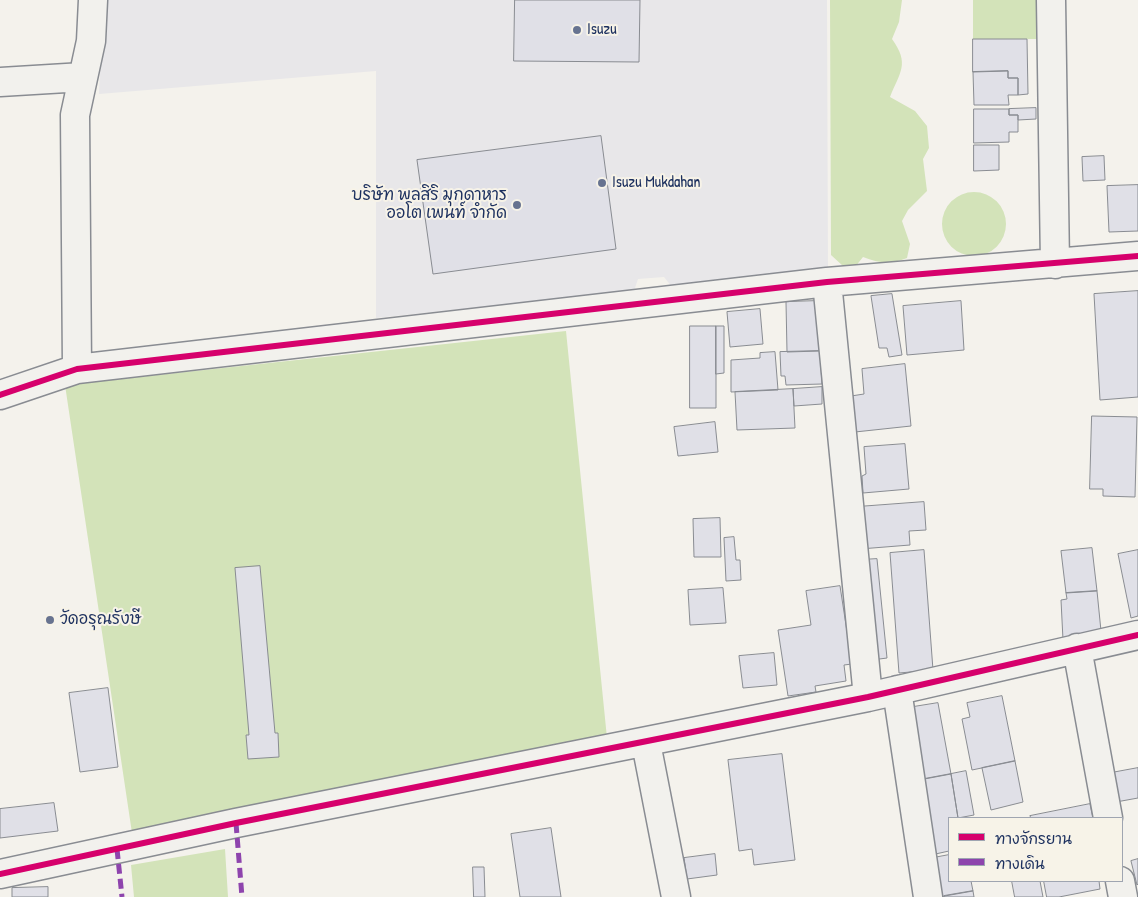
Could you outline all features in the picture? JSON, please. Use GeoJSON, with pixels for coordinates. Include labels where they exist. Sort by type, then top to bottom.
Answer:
{"type":"FeatureCollection","features":[{"type":"Feature","properties":{"kind":"street"},"geometry":{"type":"LineString","coordinates":[[77,369],[75,115],[91,41],[93,0]]}},
{"type":"Feature","properties":{"kind":"street"},"geometry":{"type":"LineString","coordinates":[[1051,0],[1055,264]]}},
{"type":"Feature","properties":{"kind":"street"},"geometry":{"type":"LineString","coordinates":[[0,82],[83,77]]}},
{"type":"Feature","properties":{"kind":"street"},"geometry":{"type":"LineString","coordinates":[[0,395],[77,369],[827,282],[1138,256]]}},
{"type":"Feature","properties":{"kind":"street"},"geometry":{"type":"LineString","coordinates":[[827,282],[868,697]]}},
{"type":"Feature","properties":{"kind":"street"},"geometry":{"type":"LineString","coordinates":[[0,874],[236,823],[646,743],[868,697],[1138,635]]}},
{"type":"Feature","properties":{"kind":"street"},"geometry":{"type":"LineString","coordinates":[[1077,648],[1108,817]]}},
{"type":"Feature","properties":{"kind":"street"},"geometry":{"type":"LineString","coordinates":[[898,690],[928,897]]}},
{"type":"Feature","properties":{"kind":"street"},"geometry":{"type":"LineString","coordinates":[[646,743],[676,897]]}},
{"type":"Feature","properties":{"kind":"street"},"geometry":{"type":"LineString","coordinates":[[1120,882],[1123,897]]}},
{"type":"Feature","properties":{"kind":"shaded area","name":"Isuzu Mukdahan"},"geometry":{"type":"Polygon","coordinates":[[[103,0],[827,0],[828,272],[672,287],[664,277],[638,279],[634,291],[376,318],[376,71],[99,94],[103,0]]]}},
{"type":"Feature","properties":{"kind":"green space"},"geometry":{"type":"Polygon","coordinates":[[[830,0],[902,0],[899,22],[892,39],[901,55],[902,68],[890,97],[915,111],[927,126],[929,148],[923,159],[927,191],[908,210],[902,221],[910,244],[907,258],[901,260],[880,262],[863,257],[855,267],[843,266],[831,255],[830,0]]]}},
{"type":"Feature","properties":{"kind":"green space"},"geometry":{"type":"Polygon","coordinates":[[[973,0],[1038,0],[1038,39],[973,39],[973,0]]]}},
{"type":"Feature","properties":{"kind":"green space"},"geometry":{"type":"Polygon","coordinates":[[[968,192],[980,192],[997,201],[1004,212],[1006,224],[1004,236],[997,247],[980,256],[968,256],[956,251],[947,242],[942,230],[942,218],[947,206],[956,197],[968,192]]]}},
{"type":"Feature","properties":{"kind":"green space"},"geometry":{"type":"Polygon","coordinates":[[[566,331],[607,738],[132,833],[65,385],[566,331]]]}},
{"type":"Feature","properties":{"kind":"green space"},"geometry":{"type":"Polygon","coordinates":[[[225,849],[228,897],[134,897],[131,865],[225,849]]]}},
{"type":"Feature","properties":{"kind":"building","name":"Isuzu"},"geometry":{"type":"Polygon","coordinates":[[[515,0],[640,0],[639,62],[514,61],[515,0]]]}},
{"type":"Feature","properties":{"kind":"building"},"geometry":{"type":"Polygon","coordinates":[[[973,39],[1027,39],[1028,94],[1018,95],[1018,78],[1008,78],[1008,71],[973,72],[973,39]]]}},
{"type":"Feature","properties":{"kind":"building"},"geometry":{"type":"Polygon","coordinates":[[[1008,71],[1008,78],[1018,78],[1018,95],[1008,95],[1009,105],[974,105],[973,72],[1008,71]]]}},
{"type":"Feature","properties":{"kind":"building"},"geometry":{"type":"Polygon","coordinates":[[[1036,108],[1036,119],[1018,120],[1018,115],[1009,115],[1009,109],[1036,108]]]}},
{"type":"Feature","properties":{"kind":"building"},"geometry":{"type":"Polygon","coordinates":[[[974,109],[1009,109],[1009,115],[1018,115],[1018,132],[1009,132],[1009,142],[974,143],[974,109]]]}},
{"type":"Feature","properties":{"kind":"building","name":"บริษัท พลสิริ มุกดาหาร ออโต เพนท์ จำกัด"},"geometry":{"type":"Polygon","coordinates":[[[601,136],[616,249],[433,274],[417,160],[601,136]]]}},
{"type":"Feature","properties":{"kind":"building"},"geometry":{"type":"Polygon","coordinates":[[[974,145],[999,145],[999,170],[974,171],[974,145]]]}},
{"type":"Feature","properties":{"kind":"building"},"geometry":{"type":"Polygon","coordinates":[[[1104,156],[1105,180],[1083,181],[1082,157],[1104,156]]]}},
{"type":"Feature","properties":{"kind":"building"},"geometry":{"type":"Polygon","coordinates":[[[1138,185],[1138,231],[1109,232],[1107,186],[1138,185]]]}},
{"type":"Feature","properties":{"kind":"building"},"geometry":{"type":"Polygon","coordinates":[[[1138,291],[1138,397],[1100,400],[1094,294],[1138,291]]]}},
{"type":"Feature","properties":{"kind":"building"},"geometry":{"type":"Polygon","coordinates":[[[892,294],[902,355],[889,357],[887,348],[879,348],[871,296],[892,294]]]}},
{"type":"Feature","properties":{"kind":"building"},"geometry":{"type":"Polygon","coordinates":[[[817,301],[820,351],[787,352],[786,302],[817,301]]]}},
{"type":"Feature","properties":{"kind":"building"},"geometry":{"type":"Polygon","coordinates":[[[961,301],[964,350],[907,355],[903,306],[961,301]]]}},
{"type":"Feature","properties":{"kind":"building"},"geometry":{"type":"Polygon","coordinates":[[[760,309],[763,344],[730,347],[727,312],[760,309]]]}},
{"type":"Feature","properties":{"kind":"building"},"geometry":{"type":"Polygon","coordinates":[[[690,326],[716,326],[716,408],[690,408],[690,326]]]}},
{"type":"Feature","properties":{"kind":"building"},"geometry":{"type":"Polygon","coordinates":[[[716,326],[724,326],[724,373],[716,374],[716,326]]]}},
{"type":"Feature","properties":{"kind":"building"},"geometry":{"type":"Polygon","coordinates":[[[820,351],[822,384],[786,385],[785,376],[781,376],[780,352],[820,351]]]}},
{"type":"Feature","properties":{"kind":"building"},"geometry":{"type":"Polygon","coordinates":[[[775,352],[778,390],[731,392],[731,360],[760,358],[760,353],[775,352]]]}},
{"type":"Feature","properties":{"kind":"building"},"geometry":{"type":"Polygon","coordinates":[[[905,364],[911,426],[855,432],[851,396],[864,394],[862,369],[905,364]]]}},
{"type":"Feature","properties":{"kind":"building"},"geometry":{"type":"Polygon","coordinates":[[[822,387],[822,404],[794,406],[793,389],[822,387]]]}},
{"type":"Feature","properties":{"kind":"building"},"geometry":{"type":"Polygon","coordinates":[[[793,389],[795,428],[737,430],[735,392],[793,389]]]}},
{"type":"Feature","properties":{"kind":"building"},"geometry":{"type":"Polygon","coordinates":[[[1092,416],[1137,417],[1135,497],[1103,496],[1103,489],[1090,489],[1092,416]]]}},
{"type":"Feature","properties":{"kind":"building"},"geometry":{"type":"Polygon","coordinates":[[[715,422],[718,452],[678,456],[674,427],[715,422]]]}},
{"type":"Feature","properties":{"kind":"building"},"geometry":{"type":"Polygon","coordinates":[[[905,444],[909,489],[863,493],[862,476],[866,474],[864,447],[905,444]]]}},
{"type":"Feature","properties":{"kind":"building"},"geometry":{"type":"Polygon","coordinates":[[[924,502],[926,530],[909,531],[910,545],[860,549],[857,507],[924,502]]]}},
{"type":"Feature","properties":{"kind":"building"},"geometry":{"type":"Polygon","coordinates":[[[720,518],[721,557],[694,557],[693,519],[720,518]]]}},
{"type":"Feature","properties":{"kind":"building"},"geometry":{"type":"Polygon","coordinates":[[[734,537],[736,560],[740,560],[741,580],[726,581],[724,538],[734,537]]]}},
{"type":"Feature","properties":{"kind":"building"},"geometry":{"type":"Polygon","coordinates":[[[1092,548],[1097,591],[1066,593],[1061,551],[1092,548]]]}},
{"type":"Feature","properties":{"kind":"building"},"geometry":{"type":"Polygon","coordinates":[[[924,550],[933,670],[899,673],[890,553],[924,550]]]}},
{"type":"Feature","properties":{"kind":"building"},"geometry":{"type":"Polygon","coordinates":[[[1138,550],[1138,616],[1131,618],[1118,554],[1138,550]]]}},
{"type":"Feature","properties":{"kind":"building"},"geometry":{"type":"Polygon","coordinates":[[[877,559],[887,658],[872,660],[861,560],[877,559]]]}},
{"type":"Feature","properties":{"kind":"building"},"geometry":{"type":"Polygon","coordinates":[[[260,566],[275,733],[278,733],[279,757],[248,759],[246,735],[249,735],[235,568],[260,566]]]}},
{"type":"Feature","properties":{"kind":"building"},"geometry":{"type":"Polygon","coordinates":[[[840,586],[852,664],[844,665],[846,681],[815,686],[816,692],[788,696],[778,630],[811,625],[806,591],[840,586]]]}},
{"type":"Feature","properties":{"kind":"building"},"geometry":{"type":"Polygon","coordinates":[[[723,588],[726,623],[690,625],[688,590],[723,588]]]}},
{"type":"Feature","properties":{"kind":"building"},"geometry":{"type":"Polygon","coordinates":[[[1097,591],[1101,631],[1063,640],[1061,600],[1067,599],[1066,593],[1097,591]]]}},
{"type":"Feature","properties":{"kind":"building"},"geometry":{"type":"Polygon","coordinates":[[[774,653],[777,685],[743,688],[739,656],[774,653]]]}},
{"type":"Feature","properties":{"kind":"building"},"geometry":{"type":"Polygon","coordinates":[[[108,688],[118,767],[80,772],[69,693],[108,688]]]}},
{"type":"Feature","properties":{"kind":"building"},"geometry":{"type":"Polygon","coordinates":[[[1002,696],[1015,761],[972,770],[962,719],[970,717],[967,703],[1002,696]]]}},
{"type":"Feature","properties":{"kind":"building"},"geometry":{"type":"Polygon","coordinates":[[[938,703],[951,774],[919,780],[907,708],[938,703]]]}},
{"type":"Feature","properties":{"kind":"building"},"geometry":{"type":"Polygon","coordinates":[[[782,754],[795,860],[754,865],[752,849],[739,851],[728,760],[782,754]]]}},
{"type":"Feature","properties":{"kind":"building"},"geometry":{"type":"Polygon","coordinates":[[[1015,761],[1023,802],[991,810],[982,768],[1015,761]]]}},
{"type":"Feature","properties":{"kind":"building"},"geometry":{"type":"Polygon","coordinates":[[[1138,768],[1138,798],[1116,802],[1111,773],[1138,768]]]}},
{"type":"Feature","properties":{"kind":"building"},"geometry":{"type":"Polygon","coordinates":[[[966,771],[974,815],[958,817],[951,774],[966,771]]]}},
{"type":"Feature","properties":{"kind":"building"},"geometry":{"type":"Polygon","coordinates":[[[951,774],[958,817],[948,817],[948,851],[931,855],[919,780],[951,774]]]}},
{"type":"Feature","properties":{"kind":"building"},"geometry":{"type":"Polygon","coordinates":[[[54,803],[58,831],[0,838],[0,809],[54,803]]]}},
{"type":"Feature","properties":{"kind":"building"},"geometry":{"type":"Polygon","coordinates":[[[1090,804],[1093,817],[1030,817],[1090,804]]]}},
{"type":"Feature","properties":{"kind":"building"},"geometry":{"type":"Polygon","coordinates":[[[551,828],[561,897],[520,897],[511,834],[551,828]]]}},
{"type":"Feature","properties":{"kind":"building"},"geometry":{"type":"Polygon","coordinates":[[[715,854],[717,875],[687,879],[684,858],[715,854]]]}},
{"type":"Feature","properties":{"kind":"building"},"geometry":{"type":"Polygon","coordinates":[[[948,855],[948,882],[971,882],[973,891],[939,897],[933,858],[948,855]]]}},
{"type":"Feature","properties":{"kind":"building"},"geometry":{"type":"Polygon","coordinates":[[[1138,859],[1138,884],[1137,885],[1131,861],[1138,859]]]}},
{"type":"Feature","properties":{"kind":"building"},"geometry":{"type":"Polygon","coordinates":[[[473,867],[484,867],[485,897],[474,897],[473,867]]]}},
{"type":"Feature","properties":{"kind":"building"},"geometry":{"type":"Polygon","coordinates":[[[1012,882],[1040,882],[1043,897],[1015,897],[1012,882]]]}},
{"type":"Feature","properties":{"kind":"building"},"geometry":{"type":"Polygon","coordinates":[[[1044,882],[1099,882],[1100,889],[1059,897],[1047,897],[1044,882]]]}},
{"type":"Feature","properties":{"kind":"building"},"geometry":{"type":"Polygon","coordinates":[[[48,887],[48,897],[12,897],[12,888],[48,887]]]}},
{"type":"Feature","properties":{"kind":"building"},"geometry":{"type":"Polygon","coordinates":[[[973,891],[974,897],[944,897],[944,896],[973,891]]]}},
{"type":"Feature","properties":{"kind":"marked path"},"geometry":{"type":"LineString","coordinates":[[236,823],[242,897]]}},
{"type":"Feature","properties":{"kind":"marked path"},"geometry":{"type":"LineString","coordinates":[[117,849],[122,897]]}},
{"type":"Feature","properties":{"kind":"cycle path"},"geometry":{"type":"LineString","coordinates":[[0,395],[77,369],[827,282],[1138,256]]}},
{"type":"Feature","properties":{"kind":"cycle path"},"geometry":{"type":"LineString","coordinates":[[0,874],[236,823],[868,697],[1138,635]]}},
{"type":"Feature","properties":{"kind":"place","name":"Isuzu"},"geometry":{"type":"Point","coordinates":[577,30]}},
{"type":"Feature","properties":{"kind":"place","name":"Isuzu Mukdahan"},"geometry":{"type":"Point","coordinates":[602,183]}},
{"type":"Feature","properties":{"kind":"place","name":"บริษัท พลสิริ มุกดาหาร ออโต เพนท์ จำกัด"},"geometry":{"type":"Point","coordinates":[517,205]}},
{"type":"Feature","properties":{"kind":"place","name":"วัดอรุณรังษี"},"geometry":{"type":"Point","coordinates":[50,620]}}]}
